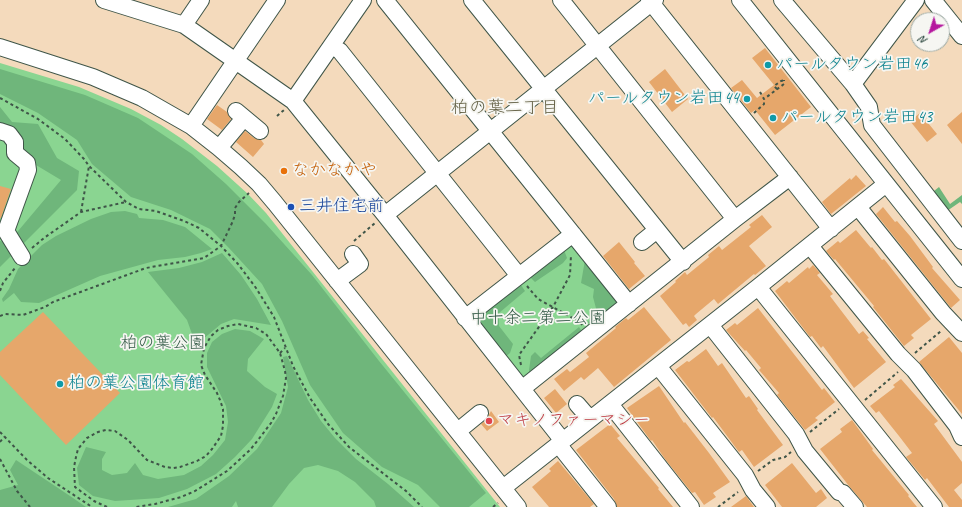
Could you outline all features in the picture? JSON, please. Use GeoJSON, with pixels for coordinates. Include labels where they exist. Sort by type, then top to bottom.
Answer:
{"type":"FeatureCollection","features":[{"type":"Feature","properties":{"kind":"street"},"geometry":{"type":"LineString","coordinates":[[104,0],[184,25],[293,101],[385,215],[465,318],[523,388],[560,442],[608,507]]}},
{"type":"Feature","properties":{"kind":"street"},"geometry":{"type":"LineString","coordinates":[[184,25],[201,0]]}},
{"type":"Feature","properties":{"kind":"street"},"geometry":{"type":"LineString","coordinates":[[191,126],[225,80],[235,60],[277,0]]}},
{"type":"Feature","properties":{"kind":"street"},"geometry":{"type":"LineString","coordinates":[[293,101],[363,0]]}},
{"type":"Feature","properties":{"kind":"street"},"geometry":{"type":"LineString","coordinates":[[386,0],[629,304]]}},
{"type":"Feature","properties":{"kind":"street"},"geometry":{"type":"LineString","coordinates":[[472,0],[683,262]]}},
{"type":"Feature","properties":{"kind":"street"},"geometry":{"type":"LineString","coordinates":[[561,0],[735,218]]}},
{"type":"Feature","properties":{"kind":"street"},"geometry":{"type":"LineString","coordinates":[[740,0],[962,279]]}},
{"type":"Feature","properties":{"kind":"street"},"geometry":{"type":"LineString","coordinates":[[782,0],[853,84],[869,107],[872,125],[962,241]]}},
{"type":"Feature","properties":{"kind":"street"},"geometry":{"type":"LineString","coordinates":[[853,84],[916,0]]}},
{"type":"Feature","properties":{"kind":"street"},"geometry":{"type":"LineString","coordinates":[[933,0],[962,36]]}},
{"type":"Feature","properties":{"kind":"street"},"geometry":{"type":"LineString","coordinates":[[385,215],[652,1],[724,88],[830,229]]}},
{"type":"Feature","properties":{"kind":"street"},"geometry":{"type":"LineString","coordinates":[[332,46],[340,51],[522,279]]}},
{"type":"Feature","properties":{"kind":"street"},"geometry":{"type":"LineString","coordinates":[[0,48],[93,77],[142,98],[191,126],[219,148],[259,184],[518,507]]}},
{"type":"Feature","properties":{"kind":"street"},"geometry":{"type":"LineString","coordinates":[[219,148],[240,114],[260,131]]}},
{"type":"Feature","properties":{"kind":"street"},"geometry":{"type":"LineString","coordinates":[[0,131],[9,134],[15,142],[15,152],[28,163],[28,170],[6,231],[22,257]]}},
{"type":"Feature","properties":{"kind":"street"},"geometry":{"type":"LineString","coordinates":[[523,388],[683,262],[735,218],[790,177]]}},
{"type":"Feature","properties":{"kind":"street"},"geometry":{"type":"LineString","coordinates":[[503,488],[810,246],[886,184]]}},
{"type":"Feature","properties":{"kind":"street"},"geometry":{"type":"LineString","coordinates":[[858,207],[946,317],[962,333]]}},
{"type":"Feature","properties":{"kind":"street"},"geometry":{"type":"LineString","coordinates":[[642,242],[657,230]]}},
{"type":"Feature","properties":{"kind":"street"},"geometry":{"type":"LineString","coordinates":[[465,318],[522,279],[573,234]]}},
{"type":"Feature","properties":{"kind":"street"},"geometry":{"type":"LineString","coordinates":[[810,246],[898,354],[914,370],[957,426],[962,437]]}},
{"type":"Feature","properties":{"kind":"street"},"geometry":{"type":"LineString","coordinates":[[337,281],[360,264],[351,249]]}},
{"type":"Feature","properties":{"kind":"street"},"geometry":{"type":"LineString","coordinates":[[758,287],[934,507]]}},
{"type":"Feature","properties":{"kind":"street"},"geometry":{"type":"LineString","coordinates":[[710,325],[796,434],[804,451],[839,492],[843,493],[855,507]]}},
{"type":"Feature","properties":{"kind":"street"},"geometry":{"type":"LineString","coordinates":[[658,366],[745,475],[753,490],[767,507]]}},
{"type":"Feature","properties":{"kind":"street"},"geometry":{"type":"LineString","coordinates":[[577,404],[590,419]]}},
{"type":"Feature","properties":{"kind":"street"},"geometry":{"type":"LineString","coordinates":[[610,404],[691,507]]}},
{"type":"Feature","properties":{"kind":"street"},"geometry":{"type":"LineString","coordinates":[[458,431],[480,413]]}},
{"type":"Feature","properties":{"kind":"path"},"geometry":{"type":"LineString","coordinates":[[764,99],[784,84],[784,80],[774,86],[777,89]]}},
{"type":"Feature","properties":{"kind":"path"},"geometry":{"type":"LineString","coordinates":[[753,115],[764,104],[764,99],[760,92]]}},
{"type":"Feature","properties":{"kind":"path"},"geometry":{"type":"LineString","coordinates":[[0,98],[38,119],[65,139],[89,166],[126,202],[140,209],[156,211],[184,221],[199,228],[221,246],[242,270],[274,317],[293,366],[310,398],[328,424],[349,446],[406,492],[422,507]]}},
{"type":"Feature","properties":{"kind":"path"},"geometry":{"type":"LineString","coordinates":[[81,212],[89,166]]}},
{"type":"Feature","properties":{"kind":"path"},"geometry":{"type":"LineString","coordinates":[[0,316],[5,314],[23,315],[45,307],[53,302],[146,268],[204,258],[221,246],[235,215],[235,208],[239,202],[251,192]]}},
{"type":"Feature","properties":{"kind":"path"},"geometry":{"type":"LineString","coordinates":[[0,290],[3,283],[22,257],[44,238],[81,212],[126,202]]}},
{"type":"Feature","properties":{"kind":"path"},"geometry":{"type":"LineString","coordinates":[[351,249],[385,215]]}},
{"type":"Feature","properties":{"kind":"path"},"geometry":{"type":"LineString","coordinates":[[523,388],[519,355],[553,307],[570,275],[573,234]]}},
{"type":"Feature","properties":{"kind":"path"},"geometry":{"type":"LineString","coordinates":[[522,279],[538,299],[580,322],[590,336]]}},
{"type":"Feature","properties":{"kind":"path"},"geometry":{"type":"LineString","coordinates":[[107,507],[79,491],[75,487],[74,478],[76,457],[82,442],[93,434],[106,430],[115,431],[128,440],[147,460],[154,464],[173,468],[190,465],[206,456],[221,436],[223,426],[223,409],[217,393],[205,375],[201,365],[204,348],[211,336],[218,330],[228,326],[238,324],[256,328],[266,334],[280,353],[286,371],[286,382],[283,396],[272,423],[250,450],[227,471],[181,497],[136,507]]}},
{"type":"Feature","properties":{"kind":"path"},"geometry":{"type":"LineString","coordinates":[[914,353],[941,331]]}},
{"type":"Feature","properties":{"kind":"path"},"geometry":{"type":"LineString","coordinates":[[280,353],[285,348]]}},
{"type":"Feature","properties":{"kind":"path"},"geometry":{"type":"LineString","coordinates":[[862,402],[902,369]]}},
{"type":"Feature","properties":{"kind":"path"},"geometry":{"type":"LineString","coordinates":[[808,433],[843,406]]}},
{"type":"Feature","properties":{"kind":"path"},"geometry":{"type":"LineString","coordinates":[[0,432],[27,460],[48,478],[92,507]]}},
{"type":"Feature","properties":{"kind":"path"},"geometry":{"type":"LineString","coordinates":[[0,442],[4,437]]}},
{"type":"Feature","properties":{"kind":"path"},"geometry":{"type":"LineString","coordinates":[[756,473],[773,460],[785,456],[795,449]]}},
{"type":"Feature","properties":{"kind":"path"},"geometry":{"type":"LineString","coordinates":[[0,459],[17,491],[30,507]]}},
{"type":"Feature","properties":{"kind":"path"},"geometry":{"type":"LineString","coordinates":[[718,507],[744,488]]}},
{"type":"Feature","properties":{"kind":"path"},"geometry":{"type":"LineString","coordinates":[[76,496],[79,491]]}},
{"type":"Feature","properties":{"kind":"path"},"geometry":{"type":"LineString","coordinates":[[493,507],[499,502],[503,507]]}},
{"type":"Feature","properties":{"kind":"green space","name":"柏の葉公園"},"geometry":{"type":"Polygon","coordinates":[[[0,63],[79,87],[131,109],[161,125],[217,166],[248,194],[266,213],[500,507],[0,507],[0,63]]]}},
{"type":"Feature","properties":{"kind":"green space"},"geometry":{"type":"Polygon","coordinates":[[[0,69],[85,95],[138,118],[192,154],[226,184],[266,224],[312,275],[379,361],[486,493],[469,507],[440,507],[418,485],[382,467],[343,433],[310,385],[282,321],[262,284],[229,248],[210,229],[171,210],[131,197],[92,164],[77,140],[38,113],[0,94],[0,69]]]}},
{"type":"Feature","properties":{"kind":"green space"},"geometry":{"type":"Polygon","coordinates":[[[0,107],[12,122],[38,124],[57,158],[79,171],[77,190],[0,267],[0,241],[8,243],[61,180],[36,165],[11,133],[0,125],[0,107]]]}},
{"type":"Feature","properties":{"kind":"green space"},"geometry":{"type":"Polygon","coordinates":[[[939,187],[950,204],[962,195],[962,204],[960,202],[947,211],[934,191],[939,187]]]}},
{"type":"Feature","properties":{"kind":"green space"},"geometry":{"type":"Polygon","coordinates":[[[125,211],[137,214],[139,218],[163,220],[185,227],[212,249],[185,257],[158,260],[100,276],[39,303],[21,302],[14,293],[3,302],[2,299],[9,289],[18,269],[42,245],[56,236],[91,219],[111,212],[125,211]]]}},
{"type":"Feature","properties":{"kind":"green space","name":"中十余二第二公園"},"geometry":{"type":"Polygon","coordinates":[[[573,244],[619,307],[521,379],[475,323],[476,316],[573,244]]]}},
{"type":"Feature","properties":{"kind":"green space"},"geometry":{"type":"Polygon","coordinates":[[[564,250],[567,258],[563,263],[535,282],[529,276],[564,250]]]}},
{"type":"Feature","properties":{"kind":"green space"},"geometry":{"type":"Polygon","coordinates":[[[222,253],[241,275],[257,299],[271,325],[234,319],[221,324],[196,345],[187,320],[148,272],[179,268],[202,262],[222,253]]]}},
{"type":"Feature","properties":{"kind":"green space"},"geometry":{"type":"Polygon","coordinates":[[[585,260],[619,303],[592,330],[588,322],[597,312],[593,297],[594,289],[581,283],[585,260]]]}},
{"type":"Feature","properties":{"kind":"green space"},"geometry":{"type":"Polygon","coordinates":[[[521,285],[525,291],[499,313],[499,326],[513,344],[510,353],[505,357],[478,323],[479,317],[521,285]]]}},
{"type":"Feature","properties":{"kind":"green space"},"geometry":{"type":"Polygon","coordinates":[[[579,327],[583,333],[530,376],[529,370],[531,356],[535,352],[541,358],[579,327]]]}},
{"type":"Feature","properties":{"kind":"green space"},"geometry":{"type":"Polygon","coordinates":[[[235,329],[250,331],[264,339],[248,359],[247,371],[265,387],[277,394],[272,407],[252,439],[235,457],[216,474],[187,489],[159,498],[115,501],[93,496],[79,485],[77,468],[86,447],[106,452],[102,459],[102,470],[112,475],[127,473],[135,463],[143,475],[158,479],[184,475],[201,466],[213,455],[225,440],[228,422],[226,406],[207,367],[207,353],[212,342],[222,334],[235,329]]]}},
{"type":"Feature","properties":{"kind":"green space"},"geometry":{"type":"Polygon","coordinates":[[[287,356],[308,400],[321,421],[335,438],[356,459],[414,507],[376,507],[374,501],[355,482],[338,471],[318,465],[304,468],[289,484],[272,507],[238,507],[236,501],[232,507],[168,507],[196,499],[229,476],[257,449],[281,413],[288,387],[283,357],[287,356]]]}},
{"type":"Feature","properties":{"kind":"green space"},"geometry":{"type":"Polygon","coordinates":[[[16,460],[86,507],[0,507],[0,490],[18,485],[10,470],[16,460]]]}},
{"type":"Feature","properties":{"kind":"building"},"geometry":{"type":"Polygon","coordinates":[[[765,48],[811,107],[775,135],[755,110],[751,113],[731,88],[742,80],[757,98],[774,85],[752,58],[765,48]]]}},
{"type":"Feature","properties":{"kind":"building"},"geometry":{"type":"Polygon","coordinates":[[[665,69],[688,99],[672,112],[649,82],[665,69]]]}},
{"type":"Feature","properties":{"kind":"building"},"geometry":{"type":"Polygon","coordinates":[[[217,105],[227,112],[231,119],[222,130],[207,119],[217,105]]]}},
{"type":"Feature","properties":{"kind":"building"},"geometry":{"type":"Polygon","coordinates":[[[962,112],[962,144],[947,125],[962,112]]]}},
{"type":"Feature","properties":{"kind":"building"},"geometry":{"type":"Polygon","coordinates":[[[920,113],[937,134],[927,142],[910,121],[920,113]]]}},
{"type":"Feature","properties":{"kind":"building"},"geometry":{"type":"Polygon","coordinates":[[[245,131],[254,138],[261,140],[264,144],[253,157],[236,142],[245,131]]]}},
{"type":"Feature","properties":{"kind":"building"},"geometry":{"type":"Polygon","coordinates":[[[856,175],[866,186],[831,214],[822,202],[850,178],[851,180],[856,175]]]}},
{"type":"Feature","properties":{"kind":"building"},"geometry":{"type":"Polygon","coordinates":[[[0,186],[11,189],[1,218],[0,218],[0,186]]]}},
{"type":"Feature","properties":{"kind":"building"},"geometry":{"type":"Polygon","coordinates":[[[883,207],[895,222],[897,221],[910,236],[933,267],[932,268],[960,300],[951,308],[876,214],[883,207]]]}},
{"type":"Feature","properties":{"kind":"building"},"geometry":{"type":"Polygon","coordinates":[[[762,215],[772,227],[749,246],[766,266],[718,304],[714,299],[694,316],[697,320],[689,327],[686,323],[683,325],[660,296],[685,272],[687,275],[709,257],[708,255],[719,246],[722,250],[751,227],[749,225],[762,215]]]}},
{"type":"Feature","properties":{"kind":"building"},"geometry":{"type":"Polygon","coordinates":[[[856,230],[882,260],[884,259],[931,319],[911,335],[914,338],[904,346],[873,307],[874,306],[835,259],[834,260],[826,251],[838,241],[840,243],[856,230]]]}},
{"type":"Feature","properties":{"kind":"building"},"geometry":{"type":"Polygon","coordinates":[[[619,242],[645,276],[629,289],[603,256],[619,242]]]}},
{"type":"Feature","properties":{"kind":"building"},"geometry":{"type":"Polygon","coordinates":[[[813,265],[820,273],[817,275],[833,294],[830,296],[859,334],[863,331],[869,338],[867,339],[886,362],[854,388],[823,346],[821,348],[812,336],[810,337],[775,291],[787,281],[789,283],[808,267],[809,269],[813,265]]]}},
{"type":"Feature","properties":{"kind":"building"},"geometry":{"type":"Polygon","coordinates":[[[644,307],[671,340],[614,387],[598,368],[584,380],[581,377],[564,391],[554,379],[567,369],[570,372],[589,357],[586,353],[626,318],[628,320],[644,307]]]}},
{"type":"Feature","properties":{"kind":"building"},"geometry":{"type":"Polygon","coordinates":[[[758,308],[822,390],[824,388],[835,402],[815,418],[818,420],[805,430],[777,395],[779,393],[759,370],[761,368],[726,330],[735,323],[737,325],[758,308]]]}},
{"type":"Feature","properties":{"kind":"building","name":"柏の葉公園体育館"},"geometry":{"type":"Polygon","coordinates":[[[43,312],[120,393],[66,445],[0,375],[0,352],[43,312]]]}},
{"type":"Feature","properties":{"kind":"building"},"geometry":{"type":"Polygon","coordinates":[[[949,337],[962,353],[962,414],[919,362],[949,337]]]}},
{"type":"Feature","properties":{"kind":"building"},"geometry":{"type":"Polygon","coordinates":[[[706,349],[718,366],[722,363],[746,398],[749,396],[758,409],[757,410],[783,445],[754,467],[742,450],[739,452],[675,370],[687,361],[689,362],[706,349]]]}},
{"type":"Feature","properties":{"kind":"building"},"geometry":{"type":"Polygon","coordinates":[[[901,379],[938,421],[934,424],[962,462],[962,483],[954,490],[962,500],[962,507],[949,507],[927,478],[925,480],[906,457],[912,453],[899,436],[879,411],[876,413],[870,406],[895,387],[893,385],[901,379]]]}},
{"type":"Feature","properties":{"kind":"building"},"geometry":{"type":"Polygon","coordinates":[[[659,386],[684,423],[685,422],[730,482],[713,493],[716,497],[704,505],[695,492],[692,493],[665,459],[627,408],[659,386]]]}},
{"type":"Feature","properties":{"kind":"building"},"geometry":{"type":"Polygon","coordinates":[[[555,389],[567,404],[556,413],[544,398],[555,389]]]}},
{"type":"Feature","properties":{"kind":"building"},"geometry":{"type":"Polygon","coordinates":[[[491,411],[499,422],[487,431],[481,424],[486,420],[491,411]]]}},
{"type":"Feature","properties":{"kind":"building"},"geometry":{"type":"Polygon","coordinates":[[[852,420],[873,449],[872,450],[917,507],[867,507],[820,449],[842,432],[840,429],[852,420]]]}},
{"type":"Feature","properties":{"kind":"building"},"geometry":{"type":"Polygon","coordinates":[[[610,424],[620,436],[617,438],[673,507],[617,507],[614,499],[576,450],[610,424]]]}},
{"type":"Feature","properties":{"kind":"building"},"geometry":{"type":"Polygon","coordinates":[[[558,461],[594,504],[590,507],[549,507],[532,487],[551,471],[549,469],[558,461]]]}},
{"type":"Feature","properties":{"kind":"building"},"geometry":{"type":"Polygon","coordinates":[[[792,463],[816,493],[821,489],[827,498],[816,507],[782,507],[765,485],[792,463]]]}},
{"type":"Feature","properties":{"kind":"building"},"geometry":{"type":"Polygon","coordinates":[[[746,496],[754,507],[731,507],[746,496]]]}},
{"type":"Feature","properties":{"kind":"place","name":"パールタウン岩田46"},"geometry":{"type":"Point","coordinates":[768,65]}},
{"type":"Feature","properties":{"kind":"place","name":"パールタウン岩田44"},"geometry":{"type":"Point","coordinates":[747,99]}},
{"type":"Feature","properties":{"kind":"place","name":"パールタウン岩田43"},"geometry":{"type":"Point","coordinates":[773,118]}},
{"type":"Feature","properties":{"kind":"place","name":"なかなかや"},"geometry":{"type":"Point","coordinates":[284,171]}},
{"type":"Feature","properties":{"kind":"place","name":"三井住宅前"},"geometry":{"type":"Point","coordinates":[291,207]}},
{"type":"Feature","properties":{"kind":"place","name":"柏の葉公園体育館"},"geometry":{"type":"Point","coordinates":[60,384]}},
{"type":"Feature","properties":{"kind":"place","name":"マキノファーマシー"},"geometry":{"type":"Point","coordinates":[489,421]}},
{"type":"Feature","properties":{"kind":"district","name":"柏の葉二丁目"},"geometry":{"type":"Point","coordinates":[505,108]}}]}
